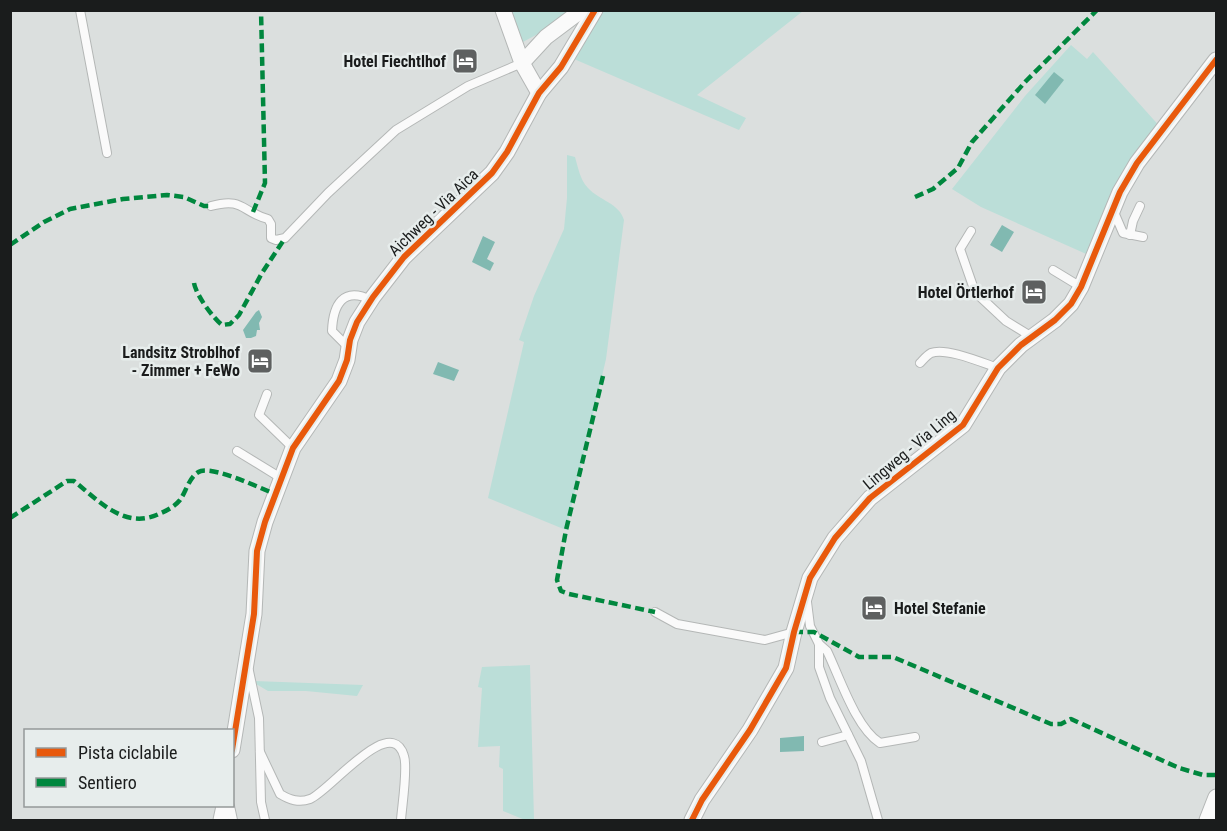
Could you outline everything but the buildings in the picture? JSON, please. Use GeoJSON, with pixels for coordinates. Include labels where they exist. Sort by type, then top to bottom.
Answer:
{"type":"FeatureCollection","features":[{"type":"Feature","properties":{"kind":"street"},"geometry":{"type":"LineString","coordinates":[[503,10],[522,63],[539,93]]}},
{"type":"Feature","properties":{"kind":"street"},"geometry":{"type":"LineString","coordinates":[[522,63],[546,37],[582,10]]}},
{"type":"Feature","properties":{"kind":"street","name":"Aichweg - Via Aica"},"geometry":{"type":"LineString","coordinates":[[234,738],[254,614],[257,550],[293,448],[339,381],[357,322],[371,300],[404,257],[492,173],[507,152],[539,93],[561,67],[595,10]]}},
{"type":"Feature","properties":{"kind":"street","name":"Lingweg - Via Ling"},"geometry":{"type":"LineString","coordinates":[[692,820],[702,800],[750,730],[786,668],[810,578],[843,529],[870,498],[963,425],[998,368],[1021,345],[1055,320],[1071,304],[1081,287],[1120,192],[1137,163],[1216,60]]}},
{"type":"Feature","properties":{"kind":"street"},"geometry":{"type":"LineString","coordinates":[[1207,820],[1216,797]]}},
{"type":"Feature","properties":{"kind":"lane"},"geometry":{"type":"LineString","coordinates":[[80,10],[107,153]]}},
{"type":"Feature","properties":{"kind":"lane"},"geometry":{"type":"LineString","coordinates":[[211,206],[234,202],[242,205],[268,219],[271,224],[272,237],[276,240],[285,238],[328,193],[396,130],[468,86],[522,63]]}},
{"type":"Feature","properties":{"kind":"lane"},"geometry":{"type":"LineString","coordinates":[[1130,235],[1140,206]]}},
{"type":"Feature","properties":{"kind":"lane"},"geometry":{"type":"LineString","coordinates":[[1113,211],[1123,233],[1143,237]]}},
{"type":"Feature","properties":{"kind":"lane"},"geometry":{"type":"LineString","coordinates":[[971,231],[960,249],[975,292],[1006,321],[1032,337]]}},
{"type":"Feature","properties":{"kind":"lane"},"geometry":{"type":"LineString","coordinates":[[1053,270],[1081,287]]}},
{"type":"Feature","properties":{"kind":"lane"},"geometry":{"type":"LineString","coordinates":[[349,348],[332,331],[335,309],[347,296],[356,294],[371,300]]}},
{"type":"Feature","properties":{"kind":"lane"},"geometry":{"type":"LineString","coordinates":[[920,363],[930,354],[942,352],[998,368]]}},
{"type":"Feature","properties":{"kind":"lane"},"geometry":{"type":"LineString","coordinates":[[267,394],[259,415],[293,448]]}},
{"type":"Feature","properties":{"kind":"lane"},"geometry":{"type":"LineString","coordinates":[[237,451],[281,478]]}},
{"type":"Feature","properties":{"kind":"lane"},"geometry":{"type":"LineString","coordinates":[[806,591],[810,626],[819,644],[827,651],[855,715],[872,738],[880,743],[915,737]]}},
{"type":"Feature","properties":{"kind":"lane"},"geometry":{"type":"LineString","coordinates":[[655,612],[677,624],[765,640],[794,632]]}},
{"type":"Feature","properties":{"kind":"lane"},"geometry":{"type":"LineString","coordinates":[[819,644],[819,667],[827,691],[861,761],[878,820]]}},
{"type":"Feature","properties":{"kind":"lane"},"geometry":{"type":"LineString","coordinates":[[247,661],[259,718],[261,802],[265,820]]}},
{"type":"Feature","properties":{"kind":"lane"},"geometry":{"type":"LineString","coordinates":[[822,742],[848,735]]}},
{"type":"Feature","properties":{"kind":"lane"},"geometry":{"type":"LineString","coordinates":[[260,752],[280,794],[299,802],[322,793],[369,750],[381,743],[398,746],[405,758],[401,820]]}},
{"type":"Feature","properties":{"kind":"green space"},"geometry":{"type":"Polygon","coordinates":[[[511,11],[572,11],[549,28],[521,43],[511,11]]]}},
{"type":"Feature","properties":{"kind":"green space"},"geometry":{"type":"Polygon","coordinates":[[[595,11],[803,11],[697,95],[746,118],[739,130],[567,56],[595,11]]]}},
{"type":"Feature","properties":{"kind":"green space"},"geometry":{"type":"Polygon","coordinates":[[[1071,45],[1087,59],[1093,52],[1162,129],[1093,257],[981,207],[952,189],[1025,96],[1071,45]]]}},
{"type":"Feature","properties":{"kind":"green space"},"geometry":{"type":"Polygon","coordinates":[[[567,155],[575,157],[585,185],[614,206],[622,214],[624,220],[606,359],[566,530],[488,498],[524,342],[519,340],[534,296],[564,229],[567,155]]]}},
{"type":"Feature","properties":{"kind":"green space"},"geometry":{"type":"Polygon","coordinates":[[[530,665],[534,820],[525,820],[503,811],[503,769],[499,767],[500,746],[478,747],[482,688],[478,687],[482,667],[530,665]]]}},
{"type":"Feature","properties":{"kind":"green space"},"geometry":{"type":"Polygon","coordinates":[[[251,681],[363,685],[357,696],[306,691],[268,691],[251,681]]]}},
{"type":"Feature","properties":{"kind":"water"},"geometry":{"type":"Polygon","coordinates":[[[1054,72],[1064,80],[1045,104],[1035,95],[1054,72]]]}},
{"type":"Feature","properties":{"kind":"water"},"geometry":{"type":"Polygon","coordinates":[[[1002,225],[1014,232],[1002,252],[990,245],[1002,225]]]}},
{"type":"Feature","properties":{"kind":"water"},"geometry":{"type":"Polygon","coordinates":[[[483,236],[495,242],[487,259],[494,263],[490,271],[472,262],[483,236]]]}},
{"type":"Feature","properties":{"kind":"water"},"geometry":{"type":"Polygon","coordinates":[[[259,310],[262,317],[259,323],[260,330],[257,330],[256,336],[246,338],[243,330],[259,310]]]}},
{"type":"Feature","properties":{"kind":"water"},"geometry":{"type":"Polygon","coordinates":[[[438,362],[459,370],[454,381],[433,374],[438,362]]]}},
{"type":"Feature","properties":{"kind":"water"},"geometry":{"type":"Polygon","coordinates":[[[804,736],[804,751],[780,752],[780,738],[804,736]]]}},
{"type":"Feature","properties":{"kind":"marked path"},"geometry":{"type":"LineString","coordinates":[[253,212],[265,183],[261,10]]}},
{"type":"Feature","properties":{"kind":"marked path"},"geometry":{"type":"LineString","coordinates":[[915,197],[933,189],[958,168],[972,142],[1026,81],[1097,10]]}},
{"type":"Feature","properties":{"kind":"marked path"},"geometry":{"type":"LineString","coordinates":[[10,245],[44,222],[70,209],[123,199],[167,195],[184,197],[204,206],[211,206]]}},
{"type":"Feature","properties":{"kind":"marked path"},"geometry":{"type":"LineString","coordinates":[[194,283],[201,300],[214,317],[222,325],[230,324],[239,315],[285,238]]}},
{"type":"Feature","properties":{"kind":"marked path"},"geometry":{"type":"LineString","coordinates":[[603,376],[566,530],[557,580],[561,591],[569,594],[655,612]]}},
{"type":"Feature","properties":{"kind":"marked path"},"geometry":{"type":"LineString","coordinates":[[10,518],[67,481],[74,481],[114,512],[136,519],[148,518],[174,506],[194,476],[201,471],[227,475],[275,494]]}},
{"type":"Feature","properties":{"kind":"marked path"},"geometry":{"type":"LineString","coordinates":[[794,632],[814,632],[859,657],[893,657],[1051,724],[1061,724],[1071,719],[1179,768],[1203,775],[1216,775]]}},
{"type":"Feature","properties":{"kind":"cycle path"},"geometry":{"type":"LineString","coordinates":[[234,738],[254,614],[257,551],[265,522],[293,448],[339,381],[357,322],[373,297],[404,257],[492,173],[507,152],[539,93],[561,67],[595,10]]}},
{"type":"Feature","properties":{"kind":"cycle path"},"geometry":{"type":"LineString","coordinates":[[692,820],[702,800],[750,730],[786,668],[810,578],[835,538],[870,498],[963,425],[998,368],[1021,345],[1055,320],[1071,304],[1081,287],[1120,192],[1137,163],[1216,60]]}},
{"type":"Feature","properties":{"kind":"place","name":"Hotel Fiechtlhof"},"geometry":{"type":"Point","coordinates":[465,61]}},
{"type":"Feature","properties":{"kind":"place","name":"Hotel Örtlerhof"},"geometry":{"type":"Point","coordinates":[1034,292]}},
{"type":"Feature","properties":{"kind":"place","name":"Landsitz Stroblhof - Zimmer + FeWo"},"geometry":{"type":"Point","coordinates":[260,361]}},
{"type":"Feature","properties":{"kind":"place","name":"Hotel Stefanie"},"geometry":{"type":"Point","coordinates":[874,608]}}]}
